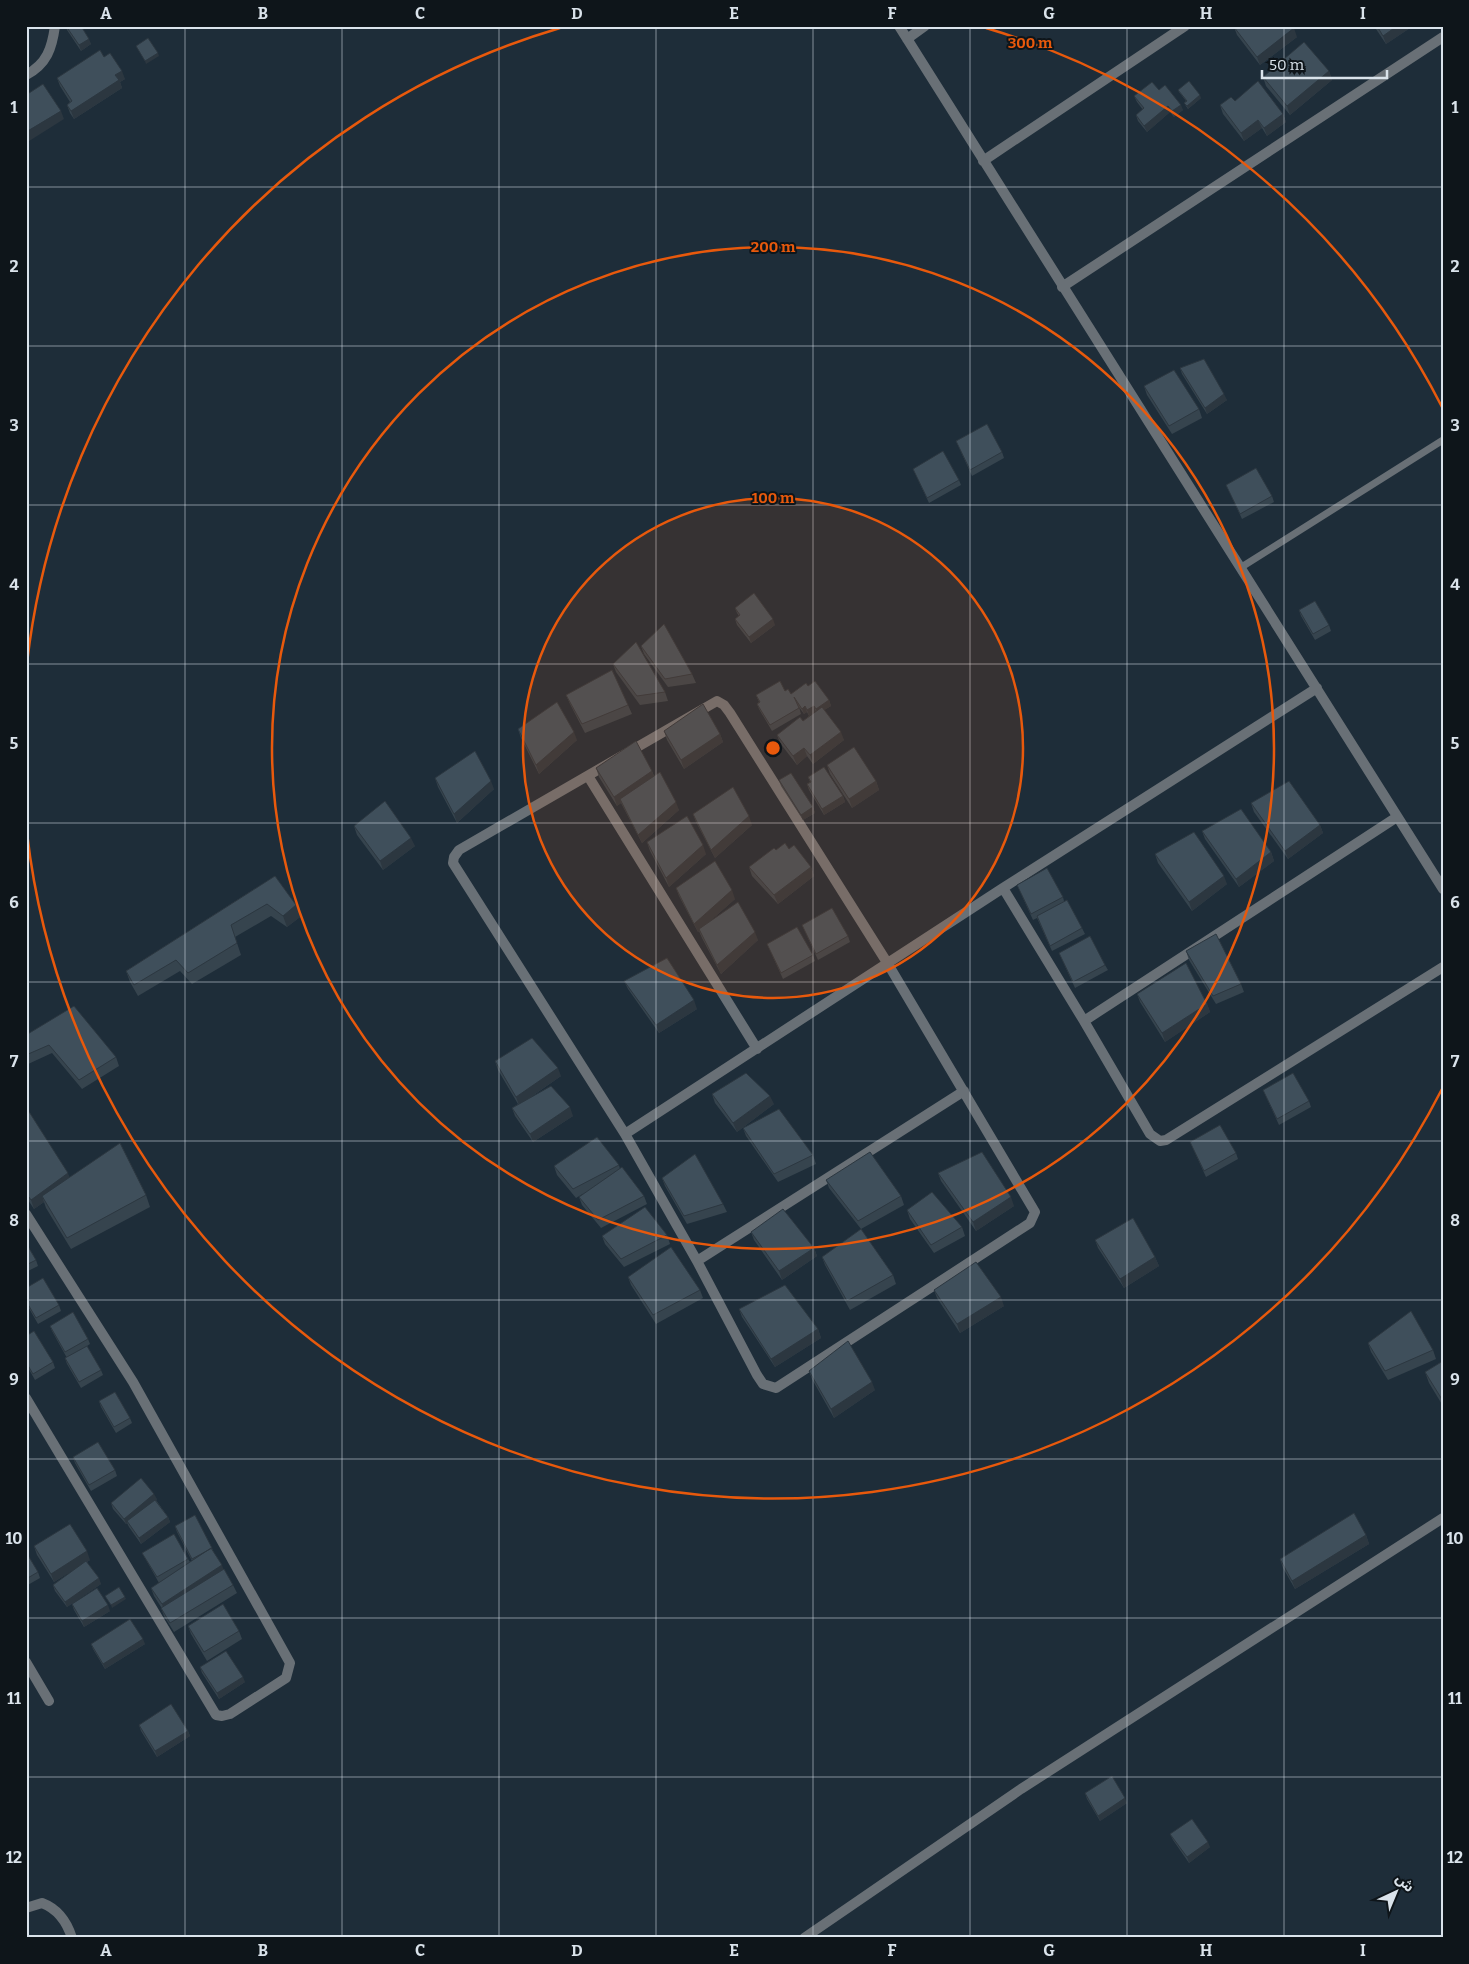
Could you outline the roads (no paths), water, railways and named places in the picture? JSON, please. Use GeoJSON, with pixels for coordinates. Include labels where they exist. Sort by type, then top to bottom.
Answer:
{"type":"FeatureCollection","features":[{"type":"Feature","properties":{"kind":"street"},"geometry":{"type":"LineString","coordinates":[[26,75],[44,62],[52,47],[55,26]]}},
{"type":"Feature","properties":{"kind":"street"},"geometry":{"type":"LineString","coordinates":[[899,26],[982,161],[1443,889]]}},
{"type":"Feature","properties":{"kind":"street"},"geometry":{"type":"LineString","coordinates":[[907,39],[926,26]]}},
{"type":"Feature","properties":{"kind":"street"},"geometry":{"type":"LineString","coordinates":[[982,161],[1185,26]]}},
{"type":"Feature","properties":{"kind":"street"},"geometry":{"type":"LineString","coordinates":[[1062,287],[1443,36]]}},
{"type":"Feature","properties":{"kind":"street"},"geometry":{"type":"LineString","coordinates":[[625,1134],[1003,888],[1317,688]]}},
{"type":"Feature","properties":{"kind":"street"},"geometry":{"type":"LineString","coordinates":[[720,702],[730,713],[888,964],[1032,1204],[1034,1218],[1030,1223],[776,1388],[763,1384],[697,1261],[625,1134],[453,863],[454,857],[459,850],[588,776],[710,703],[720,702]]}},
{"type":"Feature","properties":{"kind":"street"},"geometry":{"type":"LineString","coordinates":[[588,776],[757,1049]]}},
{"type":"Feature","properties":{"kind":"street"},"geometry":{"type":"LineString","coordinates":[[1084,1021],[1397,817]]}},
{"type":"Feature","properties":{"kind":"street"},"geometry":{"type":"LineString","coordinates":[[1003,888],[1150,1134],[1160,1141],[1166,1140],[1443,967]]}},
{"type":"Feature","properties":{"kind":"street"},"geometry":{"type":"LineString","coordinates":[[697,1261],[964,1091]]}},
{"type":"Feature","properties":{"kind":"street"},"geometry":{"type":"LineString","coordinates":[[26,1214],[133,1382],[238,1568],[290,1663],[286,1678],[230,1714],[216,1715],[188,1672],[26,1398]]}},
{"type":"Feature","properties":{"kind":"street"},"geometry":{"type":"LineString","coordinates":[[804,1938],[1021,1789],[1443,1518]]}},
{"type":"Feature","properties":{"kind":"street"},"geometry":{"type":"LineString","coordinates":[[26,1662],[49,1701]]}},
{"type":"Feature","properties":{"kind":"street"},"geometry":{"type":"LineString","coordinates":[[26,1908],[42,1903],[49,1906],[58,1912],[68,1927],[72,1938]]}},
{"type":"Feature","properties":{"kind":"lane"},"geometry":{"type":"LineString","coordinates":[[1240,568],[1443,440]]}}]}
